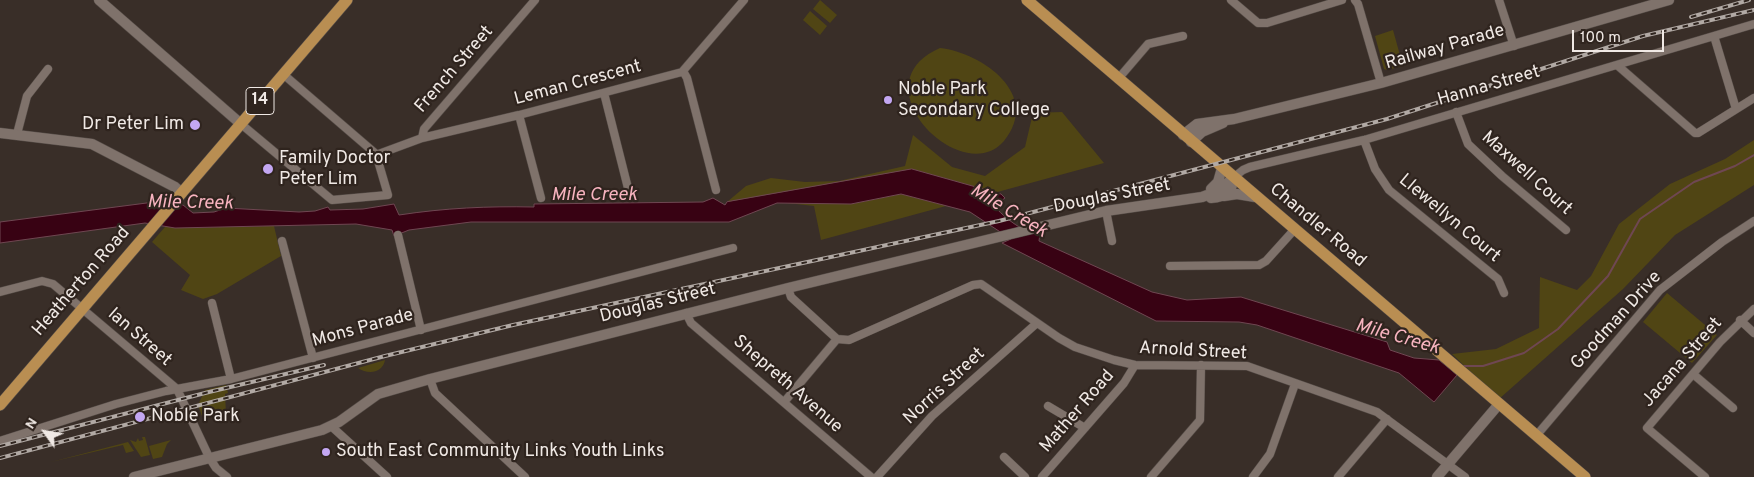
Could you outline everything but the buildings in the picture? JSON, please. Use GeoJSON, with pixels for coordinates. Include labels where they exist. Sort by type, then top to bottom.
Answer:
{"type":"FeatureCollection","features":[{"type":"Feature","properties":{"kind":"main road"},"geometry":{"type":"LineString","coordinates":[[92,0],[99,0],[241,124]]}},
{"type":"Feature","properties":{"kind":"main road","name":"Heatherton Road"},"geometry":{"type":"LineString","coordinates":[[0,405],[347,0]]}},
{"type":"Feature","properties":{"kind":"main road","name":"Chandler Road"},"geometry":{"type":"LineString","coordinates":[[1027,0],[1585,477]]}},
{"type":"Feature","properties":{"kind":"main road","name":"Railway Parade"},"geometry":{"type":"LineString","coordinates":[[1187,138],[1228,120],[1381,83],[1668,0]]}},
{"type":"Feature","properties":{"kind":"main road"},"geometry":{"type":"LineString","coordinates":[[0,133],[92,144],[175,187],[182,193]]}},
{"type":"Feature","properties":{"kind":"main road"},"geometry":{"type":"LineString","coordinates":[[1200,198],[1215,186],[1222,168]]}},
{"type":"Feature","properties":{"kind":"main road"},"geometry":{"type":"LineString","coordinates":[[1219,197],[1231,190],[1233,178]]}},
{"type":"Feature","properties":{"kind":"main road","name":"Douglas Street"},"geometry":{"type":"LineString","coordinates":[[1200,198],[1218,191],[1233,178]]}},
{"type":"Feature","properties":{"kind":"main road","name":"Douglas Street"},"geometry":{"type":"LineString","coordinates":[[134,477],[332,426],[378,394],[686,313],[1106,211],[1236,194],[1255,196]]}},
{"type":"Feature","properties":{"kind":"main road"},"geometry":{"type":"LineString","coordinates":[[1437,477],[1499,404]]}},
{"type":"Feature","properties":{"kind":"street","name":"French Street"},"geometry":{"type":"LineString","coordinates":[[422,138],[424,129],[535,0]]}},
{"type":"Feature","properties":{"kind":"street"},"geometry":{"type":"LineString","coordinates":[[716,190],[687,78],[683,70],[744,0]]}},
{"type":"Feature","properties":{"kind":"street"},"geometry":{"type":"LineString","coordinates":[[1231,0],[1258,23],[1267,23],[1342,0]]}},
{"type":"Feature","properties":{"kind":"street"},"geometry":{"type":"LineString","coordinates":[[1355,0],[1358,4],[1381,83]]}},
{"type":"Feature","properties":{"kind":"street"},"geometry":{"type":"LineString","coordinates":[[1500,0],[1514,46]]}},
{"type":"Feature","properties":{"kind":"street","name":"Hanna Street"},"geometry":{"type":"LineString","coordinates":[[1233,178],[1250,167],[1364,140],[1754,24]]}},
{"type":"Feature","properties":{"kind":"street"},"geometry":{"type":"LineString","coordinates":[[1118,79],[1148,44],[1183,36]]}},
{"type":"Feature","properties":{"kind":"street"},"geometry":{"type":"LineString","coordinates":[[1714,36],[1736,109]]}},
{"type":"Feature","properties":{"kind":"street"},"geometry":{"type":"LineString","coordinates":[[1617,65],[1692,131],[1698,133],[1754,98]]}},
{"type":"Feature","properties":{"kind":"street"},"geometry":{"type":"LineString","coordinates":[[17,134],[27,96],[48,69]]}},
{"type":"Feature","properties":{"kind":"street","name":"Leman Crescent"},"geometry":{"type":"LineString","coordinates":[[375,153],[384,147],[391,147],[519,115],[683,70]]}},
{"type":"Feature","properties":{"kind":"street"},"geometry":{"type":"LineString","coordinates":[[283,74],[375,153],[390,204]]}},
{"type":"Feature","properties":{"kind":"street"},"geometry":{"type":"LineString","coordinates":[[604,93],[630,196]]}},
{"type":"Feature","properties":{"kind":"street","name":"Maxwell Court"},"geometry":{"type":"LineString","coordinates":[[1456,112],[1468,144],[1502,176],[1566,230]]}},
{"type":"Feature","properties":{"kind":"street"},"geometry":{"type":"LineString","coordinates":[[519,115],[541,198]]}},
{"type":"Feature","properties":{"kind":"street"},"geometry":{"type":"LineString","coordinates":[[241,124],[331,199],[388,196]]}},
{"type":"Feature","properties":{"kind":"street","name":"Llewellyn Court"},"geometry":{"type":"LineString","coordinates":[[1364,140],[1375,168],[1389,190],[1498,279],[1504,293]]}},
{"type":"Feature","properties":{"kind":"street"},"geometry":{"type":"LineString","coordinates":[[1106,211],[1112,241]]}},
{"type":"Feature","properties":{"kind":"street","name":"Goodman Drive"},"geometry":{"type":"LineString","coordinates":[[1536,436],[1660,290],[1722,242],[1754,221]]}},
{"type":"Feature","properties":{"kind":"street"},"geometry":{"type":"LineString","coordinates":[[1170,266],[1259,265],[1266,261],[1294,230]]}},
{"type":"Feature","properties":{"kind":"street"},"geometry":{"type":"LineString","coordinates":[[398,235],[421,330]]}},
{"type":"Feature","properties":{"kind":"street"},"geometry":{"type":"LineString","coordinates":[[282,241],[313,358]]}},
{"type":"Feature","properties":{"kind":"street","name":"Mons Parade"},"geometry":{"type":"LineString","coordinates":[[0,441],[110,406],[177,389],[231,379],[734,248]]}},
{"type":"Feature","properties":{"kind":"street","name":"Ian Street"},"geometry":{"type":"LineString","coordinates":[[0,292],[48,282],[177,389]]}},
{"type":"Feature","properties":{"kind":"street","name":"Arnold Street"},"geometry":{"type":"LineString","coordinates":[[837,339],[849,340],[973,285],[981,284],[1036,323],[1075,347],[1134,365],[1247,366],[1364,407],[1387,419],[1449,463],[1465,477]]}},
{"type":"Feature","properties":{"kind":"street"},"geometry":{"type":"LineString","coordinates":[[785,401],[837,339],[791,297],[788,288]]}},
{"type":"Feature","properties":{"kind":"street"},"geometry":{"type":"LineString","coordinates":[[212,303],[231,379]]}},
{"type":"Feature","properties":{"kind":"street","name":"Jacana Street"},"geometry":{"type":"LineString","coordinates":[[1705,477],[1648,428],[1740,320],[1754,308]]}},
{"type":"Feature","properties":{"kind":"street","name":"Shepreth Avenue"},"geometry":{"type":"LineString","coordinates":[[686,313],[692,323],[785,401],[871,477]]}},
{"type":"Feature","properties":{"kind":"street"},"geometry":{"type":"LineString","coordinates":[[1740,320],[1754,333]]}},
{"type":"Feature","properties":{"kind":"street","name":"Norris Street"},"geometry":{"type":"LineString","coordinates":[[877,477],[932,416],[1036,323]]}},
{"type":"Feature","properties":{"kind":"street","name":"Mather Road"},"geometry":{"type":"LineString","coordinates":[[1042,477],[1124,383],[1134,365]]}},
{"type":"Feature","properties":{"kind":"street"},"geometry":{"type":"LineString","coordinates":[[1151,477],[1200,420],[1201,365]]}},
{"type":"Feature","properties":{"kind":"street"},"geometry":{"type":"LineString","coordinates":[[1693,374],[1733,408]]}},
{"type":"Feature","properties":{"kind":"street"},"geometry":{"type":"LineString","coordinates":[[430,379],[435,393],[525,477]]}},
{"type":"Feature","properties":{"kind":"street"},"geometry":{"type":"LineString","coordinates":[[1253,477],[1270,454],[1295,384]]}},
{"type":"Feature","properties":{"kind":"street"},"geometry":{"type":"LineString","coordinates":[[177,389],[209,458],[216,468],[227,477]]}},
{"type":"Feature","properties":{"kind":"street"},"geometry":{"type":"LineString","coordinates":[[1048,406],[1085,428]]}},
{"type":"Feature","properties":{"kind":"street"},"geometry":{"type":"LineString","coordinates":[[1338,477],[1387,419]]}},
{"type":"Feature","properties":{"kind":"street"},"geometry":{"type":"LineString","coordinates":[[332,426],[387,477]]}},
{"type":"Feature","properties":{"kind":"street"},"geometry":{"type":"LineString","coordinates":[[1004,458],[1025,477]]}},
{"type":"Feature","properties":{"kind":"shaded area"},"geometry":{"type":"Polygon","coordinates":[[[820,0],[837,15],[830,23],[813,9],[820,0]]]}},
{"type":"Feature","properties":{"kind":"shaded area"},"geometry":{"type":"Polygon","coordinates":[[[810,11],[827,26],[820,35],[803,20],[810,11]]]}},
{"type":"Feature","properties":{"kind":"shaded area"},"geometry":{"type":"Polygon","coordinates":[[[1393,30],[1403,66],[1387,70],[1384,69],[1375,36],[1393,30]]]}},
{"type":"Feature","properties":{"kind":"shaded area"},"geometry":{"type":"Polygon","coordinates":[[[940,48],[973,58],[989,67],[1002,79],[1012,93],[1016,108],[1014,124],[1004,141],[986,153],[964,152],[943,143],[925,126],[912,106],[909,85],[917,64],[940,48]]]}},
{"type":"Feature","properties":{"kind":"shaded area"},"geometry":{"type":"Polygon","coordinates":[[[1062,112],[1104,163],[821,240],[814,206],[778,202],[727,204],[746,186],[771,178],[805,182],[839,181],[905,166],[913,135],[952,167],[985,176],[1025,147],[1033,113],[1062,112]]]}},
{"type":"Feature","properties":{"kind":"shaded area"},"geometry":{"type":"Polygon","coordinates":[[[1754,140],[1754,185],[1675,235],[1623,289],[1499,399],[1452,354],[1496,349],[1539,328],[1540,277],[1577,290],[1591,276],[1619,224],[1670,184],[1725,159],[1754,140]]]}},
{"type":"Feature","properties":{"kind":"shaded area"},"geometry":{"type":"Polygon","coordinates":[[[912,169],[1001,194],[1005,198],[994,206],[1021,228],[1034,233],[1040,233],[1039,241],[1152,292],[1187,300],[1241,297],[1387,342],[1390,350],[1414,358],[1439,360],[1457,375],[1434,402],[1399,373],[1257,325],[1239,322],[1156,321],[1002,243],[1011,239],[970,212],[901,194],[851,204],[777,203],[729,222],[471,222],[409,230],[394,236],[392,230],[356,224],[175,228],[145,223],[0,243],[0,222],[162,201],[183,205],[193,213],[214,212],[226,208],[299,212],[315,211],[328,207],[330,210],[363,209],[394,204],[399,215],[466,208],[534,207],[534,204],[703,202],[713,198],[725,205],[727,202],[912,169]]]}},
{"type":"Feature","properties":{"kind":"shaded area"},"geometry":{"type":"Polygon","coordinates":[[[274,226],[281,256],[217,294],[203,299],[181,290],[190,275],[152,242],[165,227],[274,226]]]}},
{"type":"Feature","properties":{"kind":"shaded area"},"geometry":{"type":"Polygon","coordinates":[[[1667,293],[1717,335],[1692,363],[1643,322],[1667,293]]]}},
{"type":"Feature","properties":{"kind":"shaded area"},"geometry":{"type":"Polygon","coordinates":[[[385,360],[381,368],[374,372],[366,372],[358,368],[385,360]]]}},
{"type":"Feature","properties":{"kind":"shaded area"},"geometry":{"type":"Polygon","coordinates":[[[226,385],[228,393],[225,394],[226,413],[203,419],[198,405],[205,390],[226,385]]]}},
{"type":"Feature","properties":{"kind":"shaded area"},"geometry":{"type":"Polygon","coordinates":[[[142,437],[145,437],[150,455],[141,457],[130,440],[136,442],[138,438],[139,441],[143,440],[142,437]]]}},
{"type":"Feature","properties":{"kind":"shaded area"},"geometry":{"type":"Polygon","coordinates":[[[171,440],[167,444],[162,457],[153,459],[149,446],[171,440]]]}},
{"type":"Feature","properties":{"kind":"shaded area"},"geometry":{"type":"Polygon","coordinates":[[[128,442],[134,451],[126,453],[123,445],[51,462],[128,442]]]}},
{"type":"Feature","properties":{"kind":"waterway","name":"Mile Creek"},"geometry":{"type":"LineString","coordinates":[[1462,366],[1483,366],[1524,353],[1558,329],[1608,276],[1640,219],[1694,182],[1735,166],[1754,155]]}},
{"type":"Feature","properties":{"kind":"railway"},"geometry":{"type":"LineString","coordinates":[[1691,17],[1749,0]]}},
{"type":"Feature","properties":{"kind":"railway"},"geometry":{"type":"LineString","coordinates":[[0,458],[385,356],[513,325],[999,221],[1387,119],[1643,36],[1754,10]]}},
{"type":"Feature","properties":{"kind":"railway"},"geometry":{"type":"LineString","coordinates":[[0,446],[209,392],[324,365]]}},
{"type":"Feature","properties":{"kind":"place","name":"Noble Park Secondary College"},"geometry":{"type":"Point","coordinates":[888,100]}},
{"type":"Feature","properties":{"kind":"place","name":"Dr Peter Lim"},"geometry":{"type":"Point","coordinates":[195,125]}},
{"type":"Feature","properties":{"kind":"place","name":"Family Doctor Peter Lim"},"geometry":{"type":"Point","coordinates":[268,169]}},
{"type":"Feature","properties":{"kind":"place","name":"Noble Park"},"geometry":{"type":"Point","coordinates":[140,417]}},
{"type":"Feature","properties":{"kind":"place","name":"South East Community Links Youth Links"},"geometry":{"type":"Point","coordinates":[326,452]}}]}
